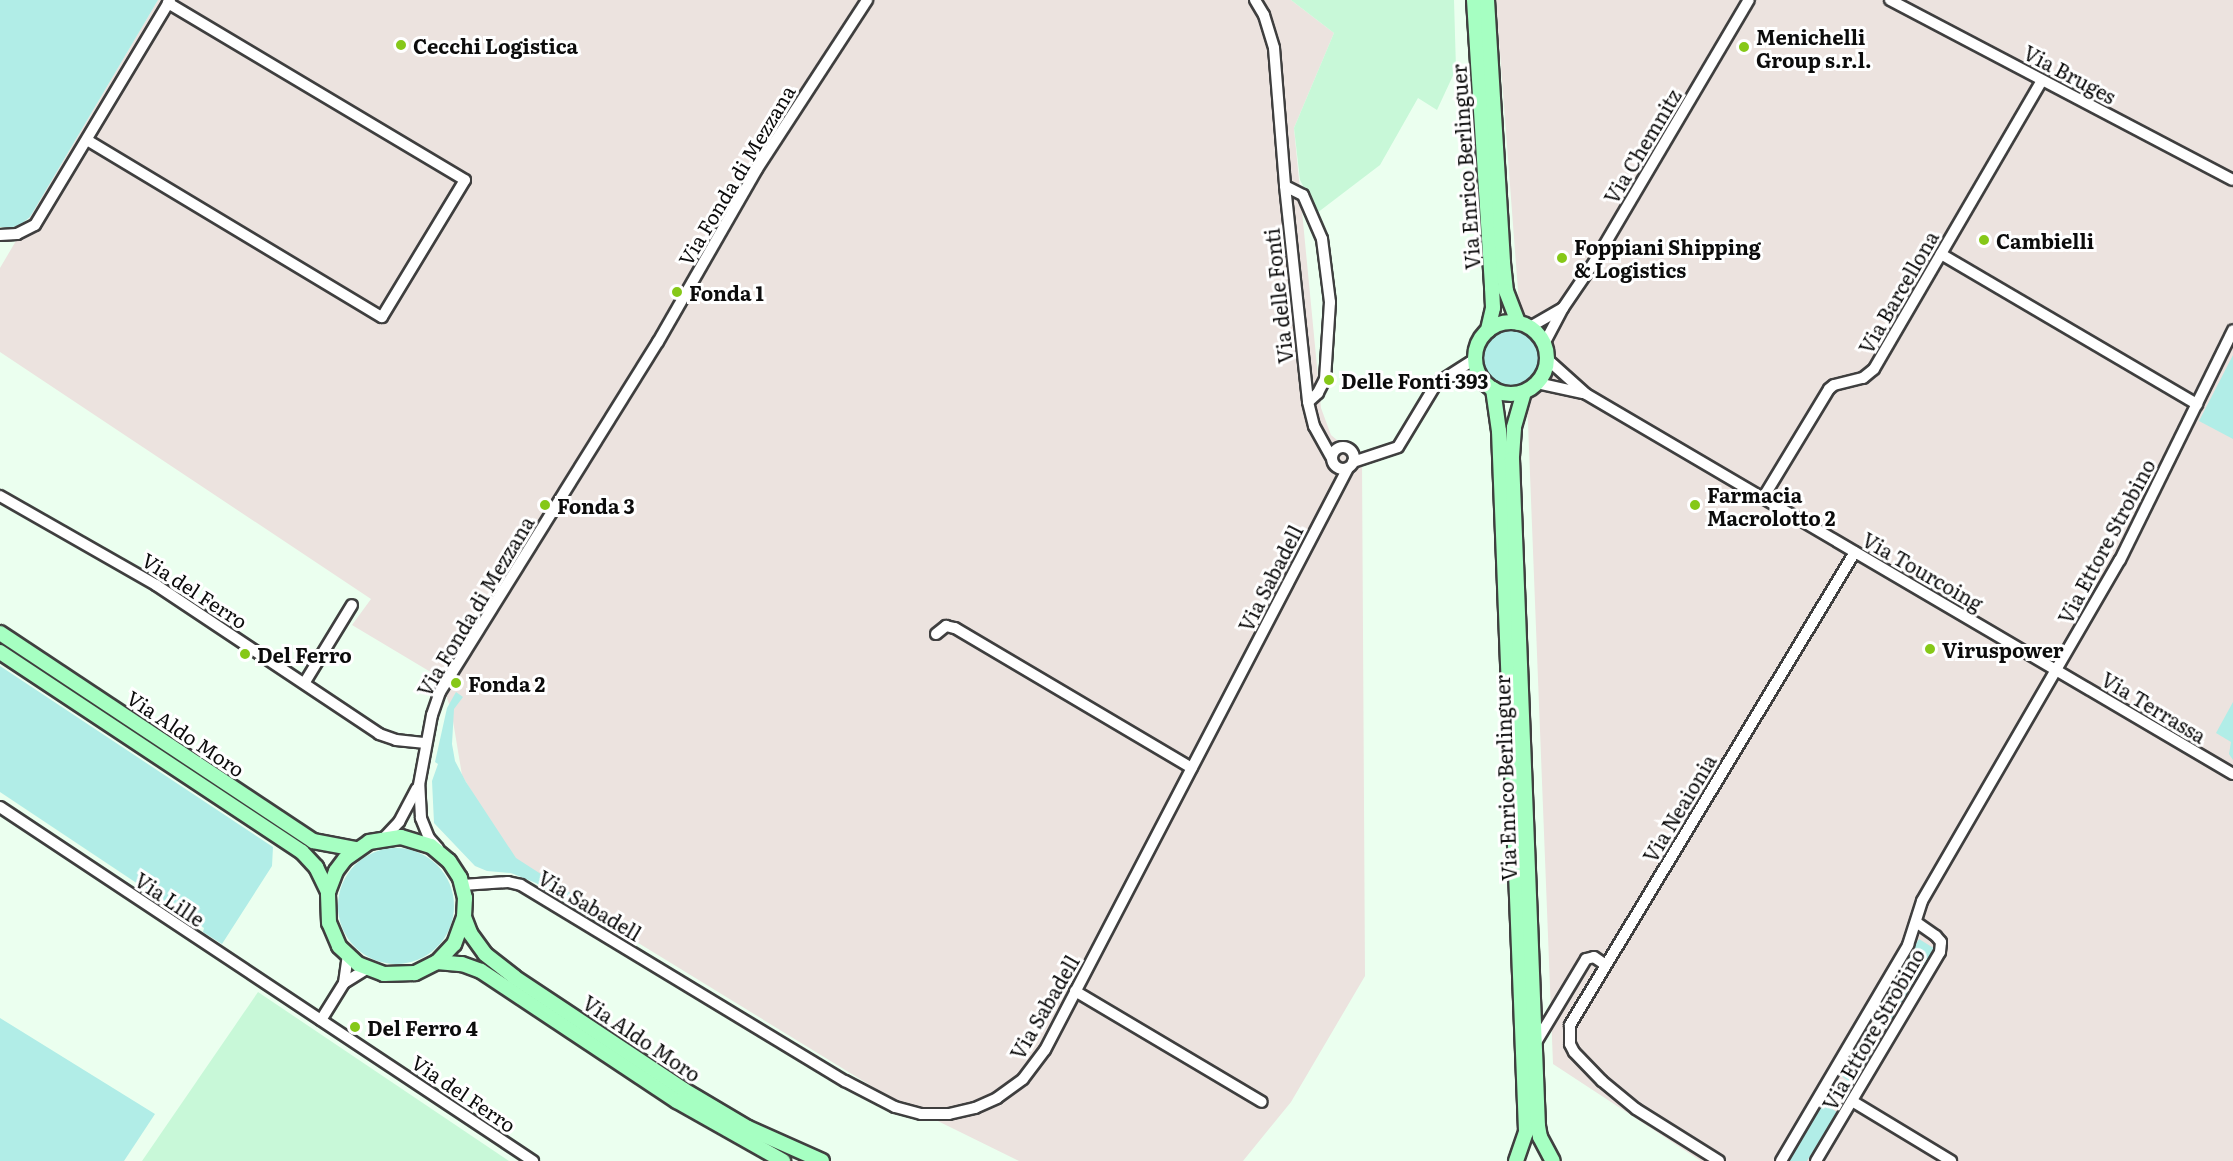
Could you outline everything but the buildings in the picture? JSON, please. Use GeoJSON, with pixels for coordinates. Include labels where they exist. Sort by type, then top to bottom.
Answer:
{"type":"FeatureCollection","features":[{"type":"Feature","properties":{"kind":"main road","name":"Via Enrico Berlinguer"},"geometry":{"type":"LineString","coordinates":[[1474,0],[1492,288],[1492,308],[1488,330],[1478,343],[1475,359]]}},
{"type":"Feature","properties":{"kind":"main road","name":"Via Enrico Berlinguer"},"geometry":{"type":"LineString","coordinates":[[1487,0],[1506,291],[1524,325],[1545,344]]}},
{"type":"Feature","properties":{"kind":"main road"},"geometry":{"type":"LineString","coordinates":[[1488,330],[1502,323],[1524,325]]}},
{"type":"Feature","properties":{"kind":"main road"},"geometry":{"type":"LineString","coordinates":[[1475,359],[1479,375],[1493,389],[1508,394],[1524,392],[1537,383],[1545,369],[1547,359],[1545,344]]}},
{"type":"Feature","properties":{"kind":"main road","name":"Via Enrico Berlinguer"},"geometry":{"type":"LineString","coordinates":[[1493,389],[1499,431],[1526,1132],[1516,1161]]}},
{"type":"Feature","properties":{"kind":"main road","name":"Via Enrico Berlinguer"},"geometry":{"type":"LineString","coordinates":[[1524,392],[1514,428],[1512,459],[1538,1126],[1540,1137],[1553,1161]]}},
{"type":"Feature","properties":{"kind":"main road","name":"Via Aldo Moro"},"geometry":{"type":"LineString","coordinates":[[0,633],[313,841],[356,849]]}},
{"type":"Feature","properties":{"kind":"main road","name":"Via Aldo Moro"},"geometry":{"type":"LineString","coordinates":[[0,652],[302,852],[316,867],[328,892]]}},
{"type":"Feature","properties":{"kind":"main road","name":"Via Aldo Moro"},"geometry":{"type":"LineString","coordinates":[[465,917],[454,944],[437,962],[415,973],[399,975],[366,969],[348,956],[336,941],[328,923],[328,892],[340,865],[356,849],[385,837],[417,840],[444,855],[457,872],[462,885],[465,917],[478,946],[514,977],[684,1090],[748,1128],[822,1161]]}},
{"type":"Feature","properties":{"kind":"main road","name":"Via Aldo Moro"},"geometry":{"type":"LineString","coordinates":[[437,962],[462,964],[481,971],[677,1101],[783,1161]]}},
{"type":"Feature","properties":{"kind":"street","name":"Via Fonda di Mezzana"},"geometry":{"type":"LineString","coordinates":[[426,743],[440,692],[658,342],[757,169],[867,0]]}},
{"type":"Feature","properties":{"kind":"street","name":"Via delle Fonti"},"geometry":{"type":"LineString","coordinates":[[1256,0],[1264,15],[1274,48],[1285,186],[1308,402],[1314,426],[1334,457]]}},
{"type":"Feature","properties":{"kind":"street","name":"Via Chemnitz"},"geometry":{"type":"LineString","coordinates":[[1545,344],[1563,308],[1595,261],[1749,0]]}},
{"type":"Feature","properties":{"kind":"street","name":"Via Bruges"},"geometry":{"type":"LineString","coordinates":[[1890,0],[2233,180]]}},
{"type":"Feature","properties":{"kind":"street"},"geometry":{"type":"LineString","coordinates":[[0,235],[17,234],[35,225],[169,1],[465,180],[382,317],[87,140]]}},
{"type":"Feature","properties":{"kind":"street","name":"Via Barcellona"},"geometry":{"type":"LineString","coordinates":[[1763,498],[1829,389],[1870,374],[2042,80]]}},
{"type":"Feature","properties":{"kind":"street"},"geometry":{"type":"LineString","coordinates":[[1285,186],[1303,195],[1322,239],[1330,302],[1325,380],[1318,393],[1308,402]]}},
{"type":"Feature","properties":{"kind":"street"},"geometry":{"type":"LineString","coordinates":[[1941,254],[2197,404]]}},
{"type":"Feature","properties":{"kind":"street","name":"Via Chemnitz"},"geometry":{"type":"LineString","coordinates":[[1524,325],[1563,308]]}},
{"type":"Feature","properties":{"kind":"street","name":"Via Ettore Strobino"},"geometry":{"type":"LineString","coordinates":[[1781,1161],[1908,945],[1922,901],[2127,545],[2233,330]]}},
{"type":"Feature","properties":{"kind":"street"},"geometry":{"type":"LineString","coordinates":[[1334,457],[1351,460],[1393,450],[1404,441],[1433,388],[1475,359]]}},
{"type":"Feature","properties":{"kind":"street","name":"Via Tourcoing"},"geometry":{"type":"LineString","coordinates":[[1547,359],[1586,394],[2056,670]]}},
{"type":"Feature","properties":{"kind":"street"},"geometry":{"type":"LineString","coordinates":[[1449,376],[1479,375]]}},
{"type":"Feature","properties":{"kind":"street","name":"Via Tourcoing"},"geometry":{"type":"LineString","coordinates":[[1537,383],[1586,394]]}},
{"type":"Feature","properties":{"kind":"street"},"geometry":{"type":"LineString","coordinates":[[1334,457],[1346,447],[1351,460]]}},
{"type":"Feature","properties":{"kind":"street"},"geometry":{"type":"LineString","coordinates":[[1334,457],[1336,488]]}},
{"type":"Feature","properties":{"kind":"street","name":"Via Sabadell"},"geometry":{"type":"LineString","coordinates":[[462,885],[508,882],[521,885],[845,1081],[895,1107],[921,1114],[949,1114],[975,1108],[997,1098],[1023,1079],[1045,1050],[1351,460]]}},
{"type":"Feature","properties":{"kind":"street","name":"Via del Ferro"},"geometry":{"type":"LineString","coordinates":[[0,496],[156,585],[305,682],[379,734],[396,740],[426,743]]}},
{"type":"Feature","properties":{"kind":"street","name":"Via Neaionia"},"geometry":{"type":"LineString","coordinates":[[1719,1161],[1636,1109],[1602,1081],[1574,1052],[1569,1035],[1570,1025],[1855,552]]}},
{"type":"Feature","properties":{"kind":"street"},"geometry":{"type":"LineString","coordinates":[[305,682],[352,605]]}},
{"type":"Feature","properties":{"kind":"street"},"geometry":{"type":"LineString","coordinates":[[936,634],[946,626],[955,628],[1192,768]]}},
{"type":"Feature","properties":{"kind":"street","name":"Via Terrassa"},"geometry":{"type":"LineString","coordinates":[[2056,670],[2233,774]]}},
{"type":"Feature","properties":{"kind":"street"},"geometry":{"type":"LineString","coordinates":[[426,743],[418,785],[421,818],[429,838],[444,855]]}},
{"type":"Feature","properties":{"kind":"street"},"geometry":{"type":"LineString","coordinates":[[385,837],[399,822],[418,785]]}},
{"type":"Feature","properties":{"kind":"street","name":"Via Lille"},"geometry":{"type":"LineString","coordinates":[[0,807],[321,1020]]}},
{"type":"Feature","properties":{"kind":"street","name":"Via Ettore Strobino"},"geometry":{"type":"LineString","coordinates":[[1816,1161],[1941,948],[1936,936],[1916,922]]}},
{"type":"Feature","properties":{"kind":"street"},"geometry":{"type":"LineString","coordinates":[[321,1020],[344,983],[348,956]]}},
{"type":"Feature","properties":{"kind":"street"},"geometry":{"type":"LineString","coordinates":[[1535,1044],[1586,959],[1594,957],[1606,965]]}},
{"type":"Feature","properties":{"kind":"street"},"geometry":{"type":"LineString","coordinates":[[344,983],[366,969]]}},
{"type":"Feature","properties":{"kind":"street"},"geometry":{"type":"LineString","coordinates":[[1075,991],[1262,1102]]}},
{"type":"Feature","properties":{"kind":"street","name":"Via del Ferro"},"geometry":{"type":"LineString","coordinates":[[321,1020],[533,1161]]}},
{"type":"Feature","properties":{"kind":"street"},"geometry":{"type":"LineString","coordinates":[[1852,1101],[1951,1161]]}},
{"type":"Feature","properties":{"kind":"shaded area"},"geometry":{"type":"Polygon","coordinates":[[[0,0],[158,0],[30,217],[20,225],[10,228],[0,227],[0,0]]]}},
{"type":"Feature","properties":{"kind":"shaded area"},"geometry":{"type":"Polygon","coordinates":[[[158,0],[1291,0],[1334,33],[1294,128],[1321,408],[1331,435],[1362,461],[1365,976],[1291,1102],[1243,1161],[1019,1161],[891,1098],[516,868],[462,775],[451,709],[439,677],[352,625],[371,599],[0,352],[0,268],[158,0]]]}},
{"type":"Feature","properties":{"kind":"shaded area"},"geometry":{"type":"Polygon","coordinates":[[[1496,0],[2233,0],[2233,1161],[1701,1161],[1553,1064],[1528,423],[1496,0]]]}},
{"type":"Feature","properties":{"kind":"shaded area"},"geometry":{"type":"Polygon","coordinates":[[[1511,330],[1522,332],[1531,338],[1537,347],[1539,358],[1537,369],[1531,378],[1522,384],[1511,386],[1500,384],[1491,378],[1485,369],[1483,358],[1485,347],[1491,338],[1500,332],[1511,330]]]}},
{"type":"Feature","properties":{"kind":"shaded area"},"geometry":{"type":"Polygon","coordinates":[[[2233,355],[2233,439],[2199,421],[2233,355]]]}},
{"type":"Feature","properties":{"kind":"shaded area"},"geometry":{"type":"Polygon","coordinates":[[[0,666],[273,847],[272,866],[222,944],[203,932],[204,928],[0,792],[0,666]]]}},
{"type":"Feature","properties":{"kind":"shaded area"},"geometry":{"type":"Polygon","coordinates":[[[456,692],[463,697],[454,709],[452,744],[455,761],[466,782],[516,858],[589,905],[581,911],[536,883],[511,873],[487,871],[475,866],[434,823],[432,781],[438,764],[435,762],[447,708],[456,692]]]}},
{"type":"Feature","properties":{"kind":"shaded area"},"geometry":{"type":"Polygon","coordinates":[[[2233,702],[2233,760],[2229,754],[2231,742],[2216,733],[2233,702]]]}},
{"type":"Feature","properties":{"kind":"shaded area"},"geometry":{"type":"Polygon","coordinates":[[[396,848],[418,852],[437,865],[450,884],[454,906],[450,928],[437,947],[418,960],[396,964],[374,960],[355,947],[342,928],[338,906],[342,884],[355,865],[374,852],[396,848]]]}},
{"type":"Feature","properties":{"kind":"shaded area"},"geometry":{"type":"Polygon","coordinates":[[[1919,939],[1935,949],[1885,1029],[1869,1019],[1919,939]]]}},
{"type":"Feature","properties":{"kind":"shaded area"},"geometry":{"type":"Polygon","coordinates":[[[0,1018],[155,1114],[124,1161],[0,1161],[0,1018]]]}},
{"type":"Feature","properties":{"kind":"shaded area"},"geometry":{"type":"Polygon","coordinates":[[[1856,1045],[1871,1055],[1852,1083],[1837,1073],[1856,1045]]]}},
{"type":"Feature","properties":{"kind":"shaded area"},"geometry":{"type":"Polygon","coordinates":[[[1821,1102],[1837,1112],[1807,1161],[1786,1161],[1821,1102]]]}},
{"type":"Feature","properties":{"kind":"green space"},"geometry":{"type":"Polygon","coordinates":[[[1291,0],[1454,0],[1456,69],[1437,110],[1418,98],[1380,165],[1317,213],[1300,180],[1294,128],[1334,33],[1291,0]]]}},
{"type":"Feature","properties":{"kind":"green space"},"geometry":{"type":"Polygon","coordinates":[[[258,992],[509,1161],[142,1161],[258,992]]]}},
{"type":"Feature","properties":{"kind":"place","name":"Cecchi Logistica"},"geometry":{"type":"Point","coordinates":[401,45]}},
{"type":"Feature","properties":{"kind":"place","name":"Menichelli Group s.r.l."},"geometry":{"type":"Point","coordinates":[1744,47]}},
{"type":"Feature","properties":{"kind":"place","name":"Cambielli"},"geometry":{"type":"Point","coordinates":[1984,240]}},
{"type":"Feature","properties":{"kind":"place","name":"Foppiani Shipping & Logistics"},"geometry":{"type":"Point","coordinates":[1562,258]}},
{"type":"Feature","properties":{"kind":"place","name":"Fonda 1"},"geometry":{"type":"Point","coordinates":[677,292]}},
{"type":"Feature","properties":{"kind":"place","name":"Delle Fonti 393"},"geometry":{"type":"Point","coordinates":[1329,380]}},
{"type":"Feature","properties":{"kind":"place","name":"Fonda 3"},"geometry":{"type":"Point","coordinates":[545,505]}},
{"type":"Feature","properties":{"kind":"place","name":"Farmacia Macrolotto 2"},"geometry":{"type":"Point","coordinates":[1695,505]}},
{"type":"Feature","properties":{"kind":"place","name":"Viruspower"},"geometry":{"type":"Point","coordinates":[1930,649]}},
{"type":"Feature","properties":{"kind":"place","name":"Del Ferro"},"geometry":{"type":"Point","coordinates":[245,654]}},
{"type":"Feature","properties":{"kind":"place","name":"Fonda 2"},"geometry":{"type":"Point","coordinates":[456,683]}},
{"type":"Feature","properties":{"kind":"place","name":"Del Ferro 4"},"geometry":{"type":"Point","coordinates":[355,1027]}}]}
